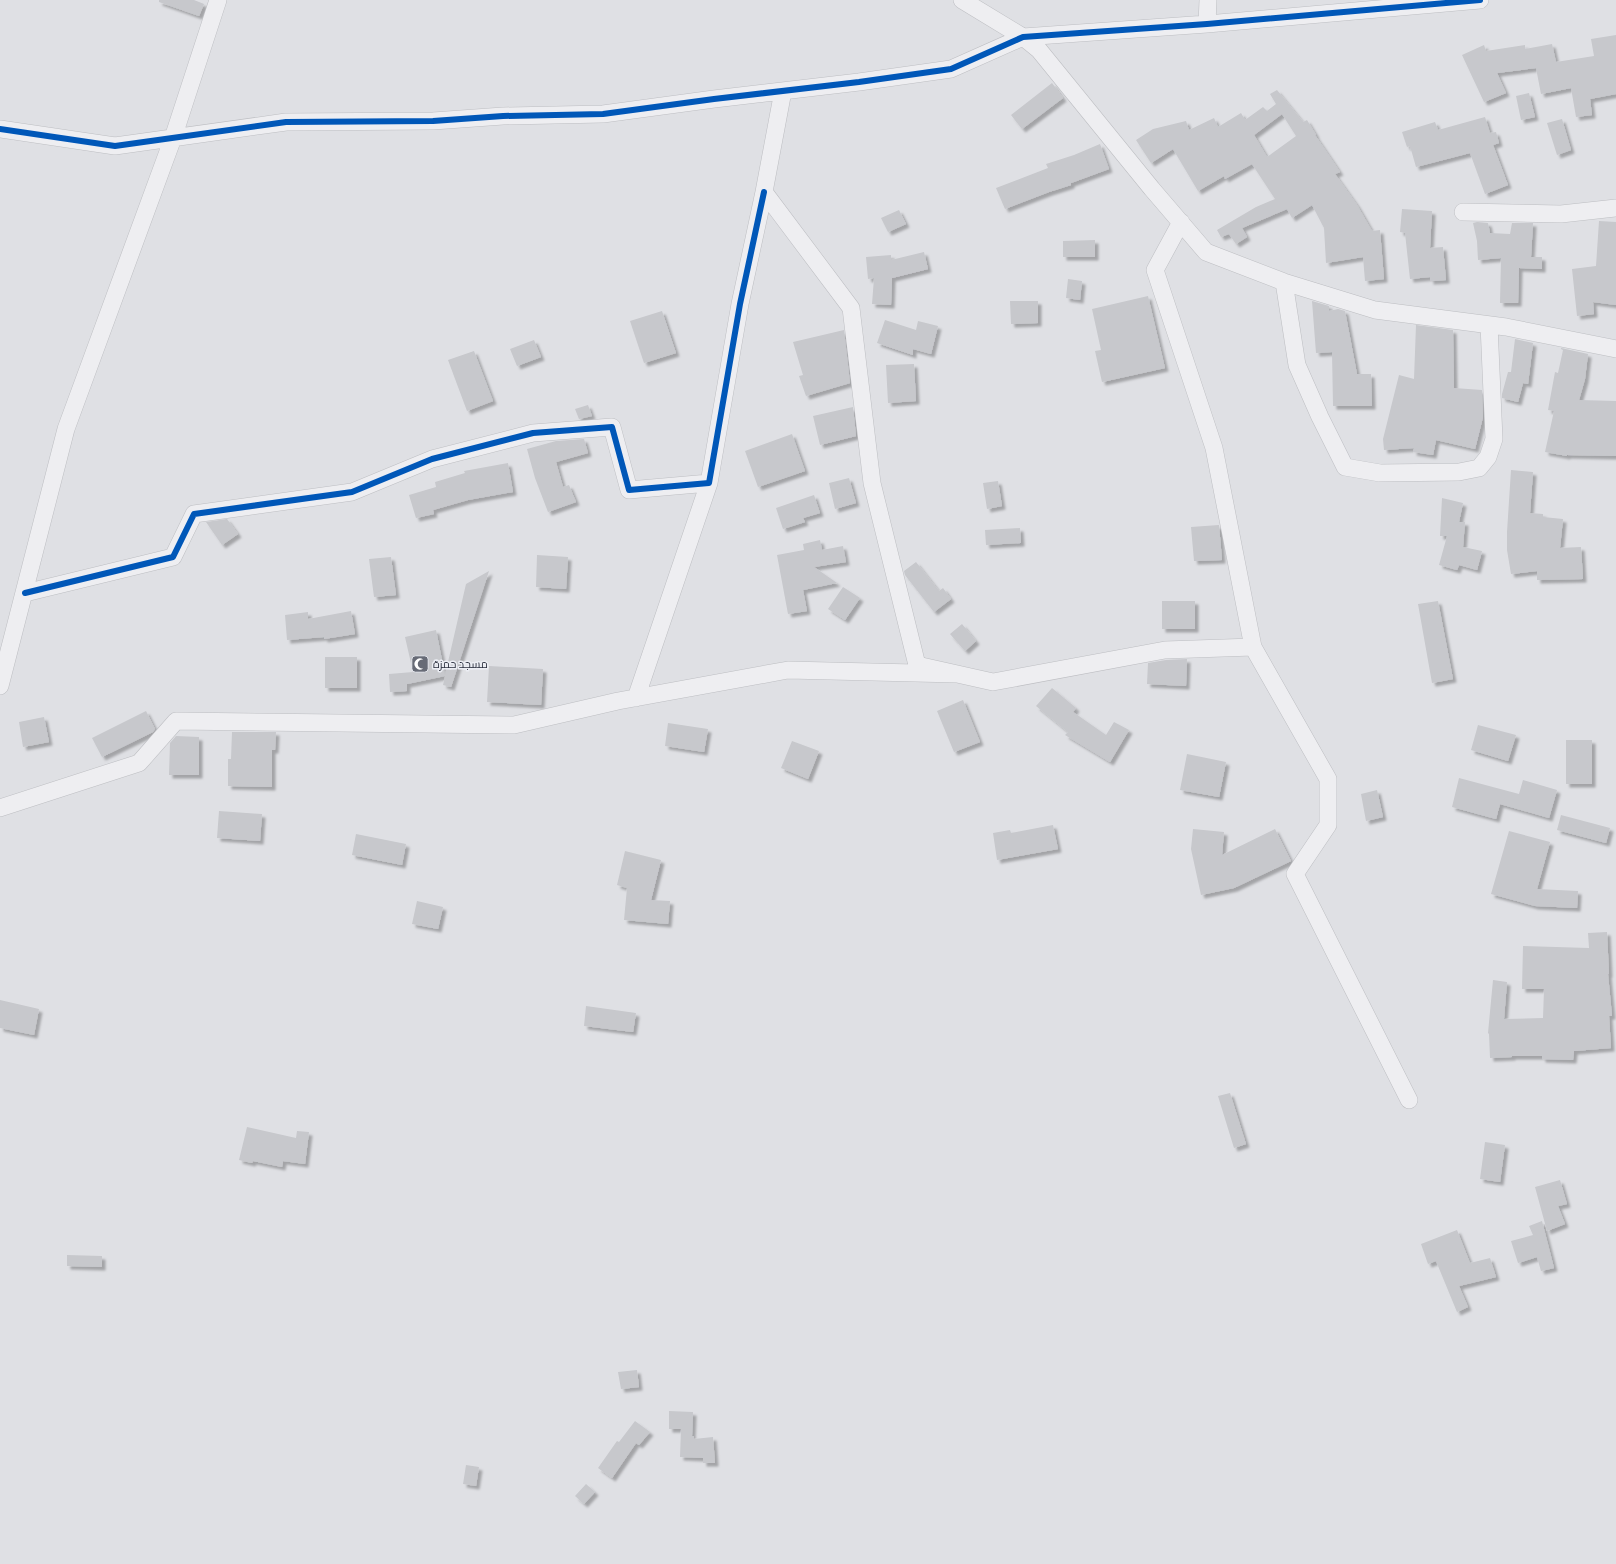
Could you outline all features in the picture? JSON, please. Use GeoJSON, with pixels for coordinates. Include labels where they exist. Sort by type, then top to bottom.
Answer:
{"type":"FeatureCollection","features":[{"type":"Feature","properties":{"kind":"street"},"geometry":{"type":"LineString","coordinates":[[0,686],[66,429],[172,138],[218,0]]}},
{"type":"Feature","properties":{"kind":"street"},"geometry":{"type":"LineString","coordinates":[[962,0],[1023,37],[1039,50],[1206,252],[1284,282],[1375,310],[1506,327],[1616,349]]}},
{"type":"Feature","properties":{"kind":"street"},"geometry":{"type":"LineString","coordinates":[[1207,24],[1208,0]]}},
{"type":"Feature","properties":{"kind":"street"},"geometry":{"type":"LineString","coordinates":[[0,129],[115,146],[286,122],[433,121],[503,116],[603,114],[951,69],[1023,37],[1207,24],[1480,0]]}},
{"type":"Feature","properties":{"kind":"street"},"geometry":{"type":"LineString","coordinates":[[636,698],[709,483],[740,304],[764,192],[782,91]]}},
{"type":"Feature","properties":{"kind":"street"},"geometry":{"type":"LineString","coordinates":[[764,192],[851,308],[872,483],[917,665],[993,682],[1165,650],[1253,647]]}},
{"type":"Feature","properties":{"kind":"street"},"geometry":{"type":"LineString","coordinates":[[1463,212],[1561,214],[1616,208]]}},
{"type":"Feature","properties":{"kind":"street"},"geometry":{"type":"LineString","coordinates":[[1181,222],[1155,270],[1214,448],[1253,647],[1328,779],[1328,825],[1295,874],[1409,1100]]}},
{"type":"Feature","properties":{"kind":"street"},"geometry":{"type":"LineString","coordinates":[[1284,282],[1298,365],[1320,417],[1345,467],[1380,473],[1459,472],[1479,468],[1488,457],[1494,439],[1489,325]]}},
{"type":"Feature","properties":{"kind":"street"},"geometry":{"type":"LineString","coordinates":[[24,593],[173,557],[194,514],[352,492],[432,459],[533,434],[612,427],[629,490],[709,483]]}},
{"type":"Feature","properties":{"kind":"street"},"geometry":{"type":"LineString","coordinates":[[0,808],[139,763],[176,721],[514,725],[636,698],[788,670],[957,674]]}},
{"type":"Feature","properties":{"kind":"building"},"geometry":{"type":"Polygon","coordinates":[[[159,0],[194,0],[204,4],[199,16],[159,2],[159,0]]]}},
{"type":"Feature","properties":{"kind":"building"},"geometry":{"type":"Polygon","coordinates":[[[1616,35],[1616,94],[1590,99],[1592,115],[1576,117],[1571,88],[1541,94],[1536,68],[1497,73],[1506,93],[1484,102],[1462,55],[1484,45],[1486,51],[1525,45],[1525,49],[1552,44],[1556,62],[1594,56],[1591,39],[1616,35]]]}},
{"type":"Feature","properties":{"kind":"building"},"geometry":{"type":"Polygon","coordinates":[[[1052,83],[1063,98],[1022,129],[1011,115],[1052,83]]]}},
{"type":"Feature","properties":{"kind":"building"},"geometry":{"type":"Polygon","coordinates":[[[1277,90],[1303,122],[1307,120],[1315,135],[1340,172],[1335,174],[1357,205],[1372,231],[1380,230],[1384,279],[1365,281],[1363,257],[1326,263],[1324,228],[1312,205],[1292,218],[1287,209],[1242,228],[1247,237],[1236,244],[1229,234],[1221,237],[1217,230],[1256,207],[1275,199],[1252,164],[1225,179],[1224,176],[1198,191],[1173,149],[1151,163],[1136,140],[1153,129],[1186,121],[1189,130],[1214,118],[1218,127],[1241,113],[1245,120],[1263,107],[1267,111],[1276,104],[1270,94],[1277,90]],[[1282,114],[1254,135],[1267,157],[1296,136],[1282,114]]]}},
{"type":"Feature","properties":{"kind":"building"},"geometry":{"type":"Polygon","coordinates":[[[1529,93],[1535,117],[1521,120],[1516,96],[1529,93]]]}},
{"type":"Feature","properties":{"kind":"building"},"geometry":{"type":"Polygon","coordinates":[[[1485,117],[1490,133],[1496,132],[1499,143],[1493,145],[1508,185],[1485,194],[1470,153],[1416,167],[1410,146],[1407,147],[1402,132],[1435,122],[1438,130],[1485,117]]]}},
{"type":"Feature","properties":{"kind":"building"},"geometry":{"type":"Polygon","coordinates":[[[1562,119],[1571,150],[1557,155],[1547,123],[1562,119]]]}},
{"type":"Feature","properties":{"kind":"building"},"geometry":{"type":"Polygon","coordinates":[[[1100,144],[1109,169],[1071,183],[1071,185],[1005,209],[996,188],[1048,168],[1046,164],[1074,155],[1100,144]]]}},
{"type":"Feature","properties":{"kind":"building"},"geometry":{"type":"Polygon","coordinates":[[[1402,209],[1432,211],[1430,248],[1443,247],[1446,280],[1430,281],[1430,277],[1410,279],[1405,233],[1400,232],[1402,209]]]}},
{"type":"Feature","properties":{"kind":"building"},"geometry":{"type":"Polygon","coordinates":[[[899,210],[906,224],[888,232],[881,218],[899,210]]]}},
{"type":"Feature","properties":{"kind":"building"},"geometry":{"type":"Polygon","coordinates":[[[1599,221],[1616,222],[1616,305],[1593,302],[1594,314],[1577,316],[1572,269],[1596,266],[1599,221]]]}},
{"type":"Feature","properties":{"kind":"building"},"geometry":{"type":"Polygon","coordinates":[[[1473,223],[1488,223],[1490,233],[1510,234],[1512,223],[1533,223],[1531,257],[1542,257],[1542,269],[1519,268],[1518,303],[1500,303],[1501,258],[1478,260],[1477,241],[1473,223]]]}},
{"type":"Feature","properties":{"kind":"building"},"geometry":{"type":"Polygon","coordinates":[[[1095,240],[1095,257],[1063,257],[1063,241],[1095,240]]]}},
{"type":"Feature","properties":{"kind":"building"},"geometry":{"type":"Polygon","coordinates":[[[924,252],[928,269],[892,278],[891,305],[872,304],[874,278],[868,279],[866,257],[891,255],[891,260],[924,252]]]}},
{"type":"Feature","properties":{"kind":"building"},"geometry":{"type":"Polygon","coordinates":[[[1068,279],[1082,281],[1080,300],[1066,298],[1068,279]]]}},
{"type":"Feature","properties":{"kind":"building"},"geometry":{"type":"Polygon","coordinates":[[[1148,296],[1165,368],[1102,382],[1095,351],[1101,350],[1092,309],[1148,296]]]}},
{"type":"Feature","properties":{"kind":"building"},"geometry":{"type":"Polygon","coordinates":[[[1010,301],[1038,301],[1038,323],[1011,324],[1010,301]]]}},
{"type":"Feature","properties":{"kind":"building"},"geometry":{"type":"Polygon","coordinates":[[[1312,301],[1329,306],[1329,311],[1338,309],[1345,311],[1357,374],[1371,374],[1372,406],[1333,406],[1332,352],[1316,353],[1312,301]]]}},
{"type":"Feature","properties":{"kind":"building"},"geometry":{"type":"Polygon","coordinates":[[[662,311],[676,353],[644,363],[630,321],[662,311]]]}},
{"type":"Feature","properties":{"kind":"building"},"geometry":{"type":"Polygon","coordinates":[[[885,320],[916,330],[918,321],[938,326],[931,354],[913,349],[913,355],[877,343],[885,320]]]}},
{"type":"Feature","properties":{"kind":"building"},"geometry":{"type":"Polygon","coordinates":[[[1416,325],[1453,330],[1454,388],[1482,390],[1483,417],[1475,449],[1436,440],[1433,455],[1413,452],[1414,448],[1384,450],[1383,439],[1399,375],[1414,379],[1416,325]]]}},
{"type":"Feature","properties":{"kind":"building"},"geometry":{"type":"Polygon","coordinates":[[[844,330],[850,383],[806,396],[799,376],[803,375],[793,342],[844,330]]]}},
{"type":"Feature","properties":{"kind":"building"},"geometry":{"type":"Polygon","coordinates":[[[1515,339],[1533,343],[1528,384],[1523,383],[1518,402],[1502,398],[1508,372],[1511,372],[1515,339]]]}},
{"type":"Feature","properties":{"kind":"building"},"geometry":{"type":"Polygon","coordinates":[[[534,340],[541,357],[517,366],[510,349],[534,340]]]}},
{"type":"Feature","properties":{"kind":"building"},"geometry":{"type":"Polygon","coordinates":[[[1561,348],[1588,354],[1585,379],[1579,400],[1616,401],[1616,456],[1567,456],[1545,452],[1554,411],[1548,410],[1555,372],[1558,373],[1563,350],[1561,348]]]}},
{"type":"Feature","properties":{"kind":"building"},"geometry":{"type":"Polygon","coordinates":[[[474,351],[493,401],[467,411],[448,360],[474,351]]]}},
{"type":"Feature","properties":{"kind":"building"},"geometry":{"type":"Polygon","coordinates":[[[914,364],[916,401],[888,403],[886,365],[914,364]]]}},
{"type":"Feature","properties":{"kind":"building"},"geometry":{"type":"Polygon","coordinates":[[[588,405],[592,416],[579,419],[575,409],[588,405]]]}},
{"type":"Feature","properties":{"kind":"building"},"geometry":{"type":"Polygon","coordinates":[[[853,407],[856,436],[820,445],[813,416],[853,407]]]}},
{"type":"Feature","properties":{"kind":"building"},"geometry":{"type":"Polygon","coordinates":[[[792,434],[805,471],[758,487],[745,451],[792,434]]]}},
{"type":"Feature","properties":{"kind":"building"},"geometry":{"type":"Polygon","coordinates":[[[584,439],[588,453],[556,462],[563,487],[569,485],[576,502],[548,512],[535,478],[527,449],[556,441],[584,439]]]}},
{"type":"Feature","properties":{"kind":"building"},"geometry":{"type":"Polygon","coordinates":[[[508,463],[513,492],[468,500],[433,510],[434,514],[416,518],[409,495],[436,487],[435,482],[465,473],[464,471],[508,463]]]}},
{"type":"Feature","properties":{"kind":"building"},"geometry":{"type":"Polygon","coordinates":[[[1511,470],[1533,472],[1530,513],[1543,514],[1543,517],[1563,519],[1560,548],[1581,547],[1583,579],[1537,580],[1537,571],[1511,574],[1507,550],[1507,532],[1511,470]]]}},
{"type":"Feature","properties":{"kind":"building"},"geometry":{"type":"Polygon","coordinates":[[[849,478],[856,503],[835,509],[829,483],[849,478]]]}},
{"type":"Feature","properties":{"kind":"building"},"geometry":{"type":"Polygon","coordinates":[[[998,481],[1002,506],[987,509],[983,483],[998,481]]]}},
{"type":"Feature","properties":{"kind":"building"},"geometry":{"type":"Polygon","coordinates":[[[814,495],[820,513],[803,518],[805,522],[783,529],[776,508],[814,495]]]}},
{"type":"Feature","properties":{"kind":"building"},"geometry":{"type":"Polygon","coordinates":[[[1442,498],[1463,503],[1459,522],[1465,522],[1463,547],[1482,551],[1477,570],[1459,565],[1457,570],[1439,565],[1447,536],[1440,536],[1442,498]]]}},
{"type":"Feature","properties":{"kind":"building"},"geometry":{"type":"Polygon","coordinates":[[[227,519],[238,534],[222,545],[206,522],[227,519]]]}},
{"type":"Feature","properties":{"kind":"building"},"geometry":{"type":"Polygon","coordinates":[[[1219,525],[1222,560],[1194,561],[1191,527],[1219,525]]]}},
{"type":"Feature","properties":{"kind":"building"},"geometry":{"type":"Polygon","coordinates":[[[1020,528],[1021,543],[986,545],[985,530],[1020,528]]]}},
{"type":"Feature","properties":{"kind":"building"},"geometry":{"type":"Polygon","coordinates":[[[820,540],[822,550],[843,546],[846,562],[814,567],[837,583],[803,590],[807,611],[788,614],[777,555],[804,550],[803,544],[820,540]]]}},
{"type":"Feature","properties":{"kind":"building"},"geometry":{"type":"Polygon","coordinates":[[[537,555],[568,557],[566,589],[536,587],[537,555]]]}},
{"type":"Feature","properties":{"kind":"building"},"geometry":{"type":"Polygon","coordinates":[[[391,557],[396,595],[374,597],[369,559],[391,557]]]}},
{"type":"Feature","properties":{"kind":"building"},"geometry":{"type":"Polygon","coordinates":[[[916,562],[939,591],[943,588],[951,599],[934,612],[905,575],[904,571],[916,562]]]}},
{"type":"Feature","properties":{"kind":"building"},"geometry":{"type":"Polygon","coordinates":[[[489,571],[451,687],[443,685],[445,676],[407,684],[407,691],[390,692],[389,674],[413,672],[405,637],[436,630],[445,675],[466,584],[489,571]]]}},
{"type":"Feature","properties":{"kind":"building"},"geometry":{"type":"Polygon","coordinates":[[[843,587],[860,598],[845,620],[828,609],[843,587]]]}},
{"type":"Feature","properties":{"kind":"building"},"geometry":{"type":"Polygon","coordinates":[[[1162,601],[1195,601],[1195,629],[1162,629],[1162,601]]]}},
{"type":"Feature","properties":{"kind":"building"},"geometry":{"type":"Polygon","coordinates":[[[1438,601],[1453,679],[1432,683],[1418,604],[1438,601]]]}},
{"type":"Feature","properties":{"kind":"building"},"geometry":{"type":"Polygon","coordinates":[[[351,611],[355,634],[324,639],[324,637],[287,640],[285,615],[308,612],[308,619],[351,611]]]}},
{"type":"Feature","properties":{"kind":"building"},"geometry":{"type":"Polygon","coordinates":[[[962,624],[976,641],[965,651],[950,634],[962,624]]]}},
{"type":"Feature","properties":{"kind":"building"},"geometry":{"type":"Polygon","coordinates":[[[325,657],[357,657],[357,688],[325,688],[325,657]]]}},
{"type":"Feature","properties":{"kind":"building"},"geometry":{"type":"Polygon","coordinates":[[[1187,659],[1186,686],[1147,684],[1148,663],[1187,659]]]}},
{"type":"Feature","properties":{"kind":"building"},"geometry":{"type":"Polygon","coordinates":[[[489,666],[543,669],[541,705],[487,702],[489,666]]]}},
{"type":"Feature","properties":{"kind":"building"},"geometry":{"type":"Polygon","coordinates":[[[1052,688],[1076,708],[1073,712],[1106,735],[1114,722],[1129,730],[1110,762],[1065,735],[1068,732],[1036,706],[1052,688]]]}},
{"type":"Feature","properties":{"kind":"building"},"geometry":{"type":"Polygon","coordinates":[[[963,700],[980,742],[954,752],[937,711],[963,700]]]}},
{"type":"Feature","properties":{"kind":"building"},"geometry":{"type":"Polygon","coordinates":[[[146,711],[155,729],[153,732],[102,757],[92,738],[146,711]]]}},
{"type":"Feature","properties":{"kind":"building"},"geometry":{"type":"Polygon","coordinates":[[[44,717],[49,742],[23,747],[19,722],[44,717]]]}},
{"type":"Feature","properties":{"kind":"building"},"geometry":{"type":"Polygon","coordinates":[[[668,723],[708,729],[704,752],[665,746],[668,723]]]}},
{"type":"Feature","properties":{"kind":"building"},"geometry":{"type":"Polygon","coordinates":[[[1478,725],[1516,735],[1508,761],[1471,750],[1478,725]]]}},
{"type":"Feature","properties":{"kind":"building"},"geometry":{"type":"Polygon","coordinates":[[[232,732],[276,732],[275,750],[272,750],[272,787],[228,786],[228,759],[231,759],[232,732]]]}},
{"type":"Feature","properties":{"kind":"building"},"geometry":{"type":"Polygon","coordinates":[[[176,736],[199,737],[199,775],[169,775],[170,743],[176,736]]]}},
{"type":"Feature","properties":{"kind":"building"},"geometry":{"type":"Polygon","coordinates":[[[1566,740],[1592,740],[1592,784],[1566,784],[1566,740]]]}},
{"type":"Feature","properties":{"kind":"building"},"geometry":{"type":"Polygon","coordinates":[[[792,741],[819,751],[808,779],[781,768],[792,741]]]}},
{"type":"Feature","properties":{"kind":"building"},"geometry":{"type":"Polygon","coordinates":[[[1187,754],[1226,762],[1219,797],[1180,790],[1187,754]]]}},
{"type":"Feature","properties":{"kind":"building"},"geometry":{"type":"Polygon","coordinates":[[[1459,778],[1519,794],[1523,780],[1557,790],[1549,818],[1500,804],[1496,819],[1452,807],[1459,778]]]}},
{"type":"Feature","properties":{"kind":"building"},"geometry":{"type":"Polygon","coordinates":[[[1377,790],[1383,817],[1366,821],[1361,794],[1377,790]]]}},
{"type":"Feature","properties":{"kind":"building"},"geometry":{"type":"Polygon","coordinates":[[[219,811],[262,814],[260,841],[217,838],[219,811]]]}},
{"type":"Feature","properties":{"kind":"building"},"geometry":{"type":"Polygon","coordinates":[[[1561,815],[1610,828],[1606,843],[1557,830],[1561,815]]]}},
{"type":"Feature","properties":{"kind":"building"},"geometry":{"type":"Polygon","coordinates":[[[1053,825],[1058,849],[997,860],[993,833],[1010,830],[1011,833],[1053,825]]]}},
{"type":"Feature","properties":{"kind":"building"},"geometry":{"type":"Polygon","coordinates":[[[1193,829],[1224,832],[1222,855],[1275,829],[1291,861],[1234,888],[1201,895],[1191,849],[1193,829]]]}},
{"type":"Feature","properties":{"kind":"building"},"geometry":{"type":"Polygon","coordinates":[[[1509,831],[1550,842],[1537,889],[1578,891],[1577,908],[1535,906],[1491,894],[1509,831]]]}},
{"type":"Feature","properties":{"kind":"building"},"geometry":{"type":"Polygon","coordinates":[[[356,834],[406,844],[402,865],[352,855],[356,834]]]}},
{"type":"Feature","properties":{"kind":"building"},"geometry":{"type":"Polygon","coordinates":[[[625,851],[661,860],[651,900],[670,901],[668,924],[624,920],[627,888],[617,885],[625,851]]]}},
{"type":"Feature","properties":{"kind":"building"},"geometry":{"type":"Polygon","coordinates":[[[417,901],[443,907],[438,929],[412,924],[417,901]]]}},
{"type":"Feature","properties":{"kind":"building"},"geometry":{"type":"Polygon","coordinates":[[[1607,932],[1608,974],[1612,1016],[1609,1016],[1611,1048],[1574,1051],[1573,1060],[1542,1059],[1542,1056],[1490,1058],[1488,1033],[1493,980],[1507,982],[1504,1019],[1543,1018],[1544,989],[1522,989],[1523,946],[1589,948],[1588,933],[1607,932]]]}},
{"type":"Feature","properties":{"kind":"building"},"geometry":{"type":"Polygon","coordinates":[[[0,1000],[39,1009],[34,1035],[0,1028],[0,1000]]]}},
{"type":"Feature","properties":{"kind":"building"},"geometry":{"type":"Polygon","coordinates":[[[586,1006],[636,1013],[633,1032],[584,1026],[586,1006]]]}},
{"type":"Feature","properties":{"kind":"building"},"geometry":{"type":"Polygon","coordinates":[[[1230,1093],[1246,1144],[1234,1148],[1218,1096],[1230,1093]]]}},
{"type":"Feature","properties":{"kind":"building"},"geometry":{"type":"Polygon","coordinates":[[[247,1127],[296,1138],[297,1131],[309,1132],[305,1164],[283,1161],[282,1167],[253,1161],[252,1163],[239,1160],[247,1127]]]}},
{"type":"Feature","properties":{"kind":"building"},"geometry":{"type":"Polygon","coordinates":[[[1485,1142],[1505,1145],[1500,1182],[1480,1179],[1485,1142]]]}},
{"type":"Feature","properties":{"kind":"building"},"geometry":{"type":"Polygon","coordinates":[[[1560,1180],[1567,1204],[1558,1206],[1565,1224],[1547,1231],[1535,1187],[1560,1180]]]}},
{"type":"Feature","properties":{"kind":"building"},"geometry":{"type":"Polygon","coordinates":[[[1542,1221],[1554,1268],[1541,1271],[1537,1257],[1518,1263],[1511,1241],[1533,1235],[1529,1226],[1542,1221]]]}},
{"type":"Feature","properties":{"kind":"building"},"geometry":{"type":"Polygon","coordinates":[[[1457,1230],[1470,1263],[1490,1258],[1496,1277],[1459,1286],[1468,1307],[1457,1312],[1436,1261],[1428,1264],[1421,1244],[1457,1230]]]}},
{"type":"Feature","properties":{"kind":"building"},"geometry":{"type":"Polygon","coordinates":[[[67,1255],[102,1256],[102,1267],[67,1266],[67,1255]]]}},
{"type":"Feature","properties":{"kind":"building"},"geometry":{"type":"Polygon","coordinates":[[[637,1370],[639,1387],[621,1389],[618,1372],[637,1370]]]}},
{"type":"Feature","properties":{"kind":"building"},"geometry":{"type":"Polygon","coordinates":[[[669,1411],[693,1412],[692,1436],[694,1436],[694,1439],[713,1437],[715,1463],[703,1463],[703,1458],[680,1457],[681,1429],[669,1429],[669,1411]]]}},
{"type":"Feature","properties":{"kind":"building"},"geometry":{"type":"Polygon","coordinates":[[[635,1421],[650,1432],[639,1445],[636,1443],[612,1478],[598,1468],[617,1441],[619,1442],[635,1421]]]}},
{"type":"Feature","properties":{"kind":"building"},"geometry":{"type":"Polygon","coordinates":[[[466,1465],[479,1467],[476,1486],[463,1484],[466,1465]]]}},
{"type":"Feature","properties":{"kind":"building"},"geometry":{"type":"Polygon","coordinates":[[[586,1484],[595,1492],[584,1504],[575,1496],[586,1484]]]}},
{"type":"Feature","properties":{"kind":"cycle path"},"geometry":{"type":"LineString","coordinates":[[0,129],[115,146],[286,122],[433,121],[503,116],[603,114],[951,69],[1023,37],[1207,24],[1480,0]]}},
{"type":"Feature","properties":{"kind":"cycle path"},"geometry":{"type":"LineString","coordinates":[[25,593],[173,557],[194,514],[352,492],[432,459],[533,433],[612,427],[629,490],[709,483],[740,304],[764,192]]}},
{"type":"Feature","properties":{"kind":"place","name":"مسجد حمزة"},"geometry":{"type":"Point","coordinates":[420,664]}}]}
